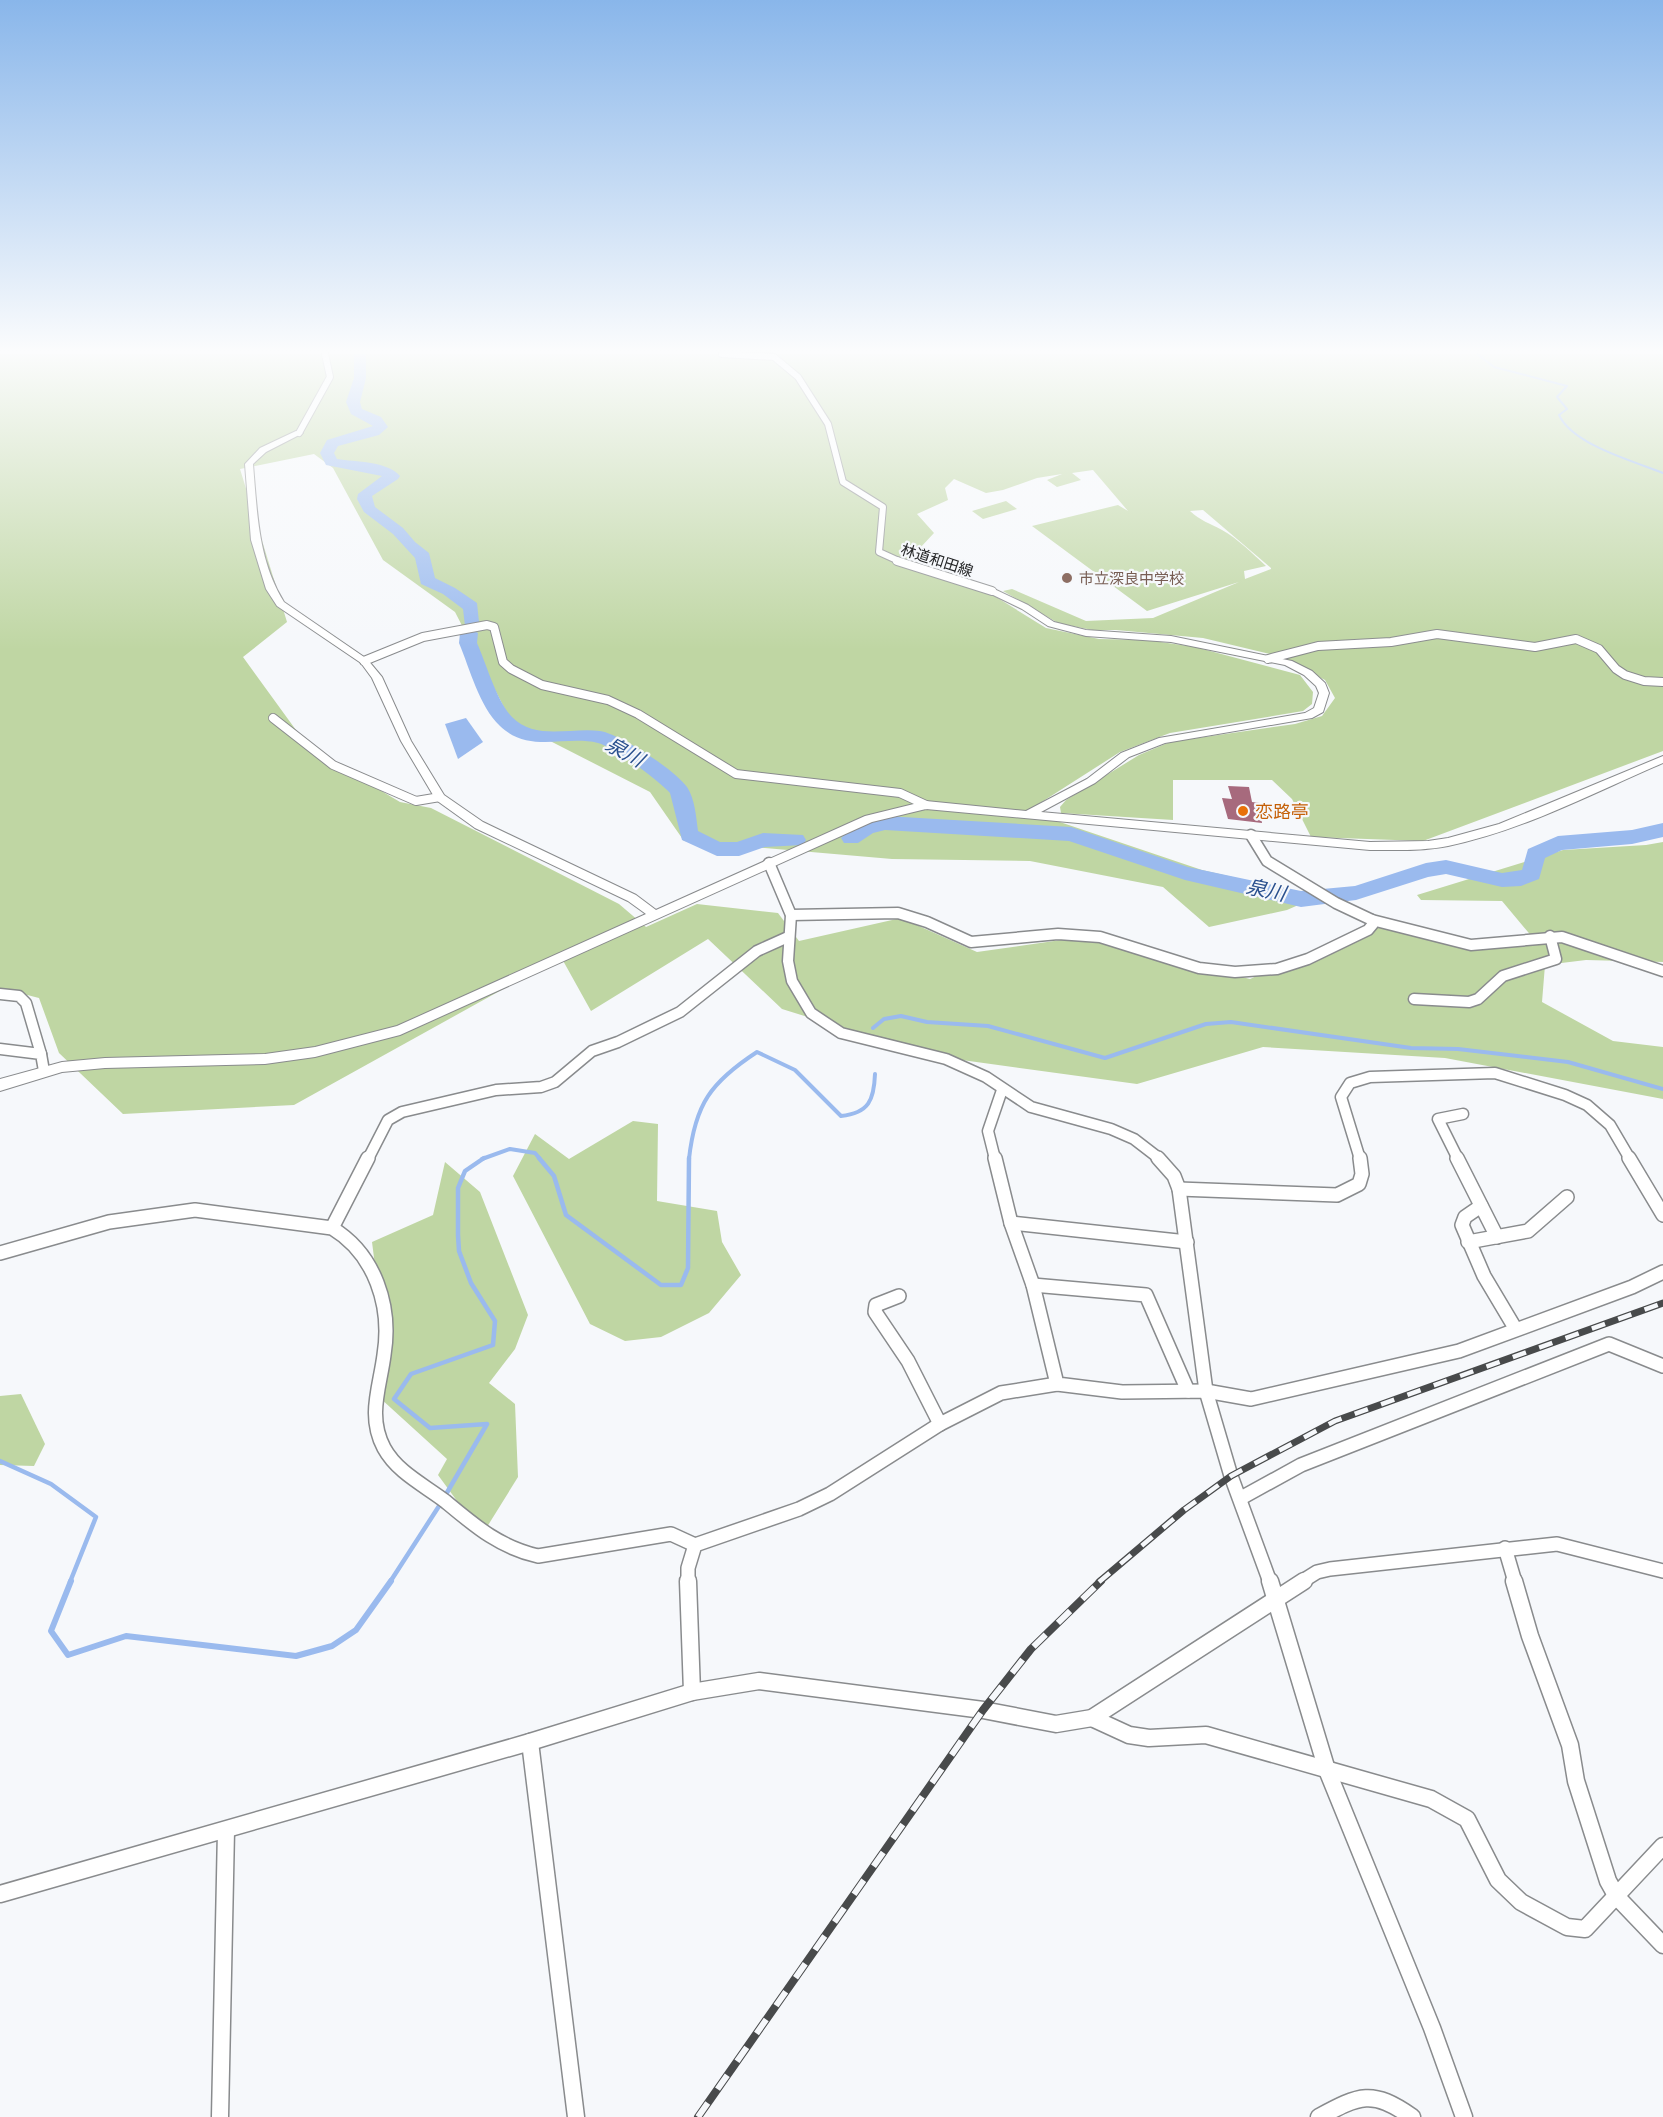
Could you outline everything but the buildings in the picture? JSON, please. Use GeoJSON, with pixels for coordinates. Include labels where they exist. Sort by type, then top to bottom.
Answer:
{"type":"FeatureCollection","features":[{"type":"Feature","properties":{"kind":"street"},"geometry":{"type":"LineString","coordinates":[[260,453],[251,460],[249,469],[255,540],[271,589],[280,604],[364,661],[377,677],[406,741],[440,797],[479,825],[632,898],[655,915]]}},
{"type":"Feature","properties":{"kind":"street","name":"林道和田線"},"geometry":{"type":"LineString","coordinates":[[835,453],[843,482],[883,507],[879,552],[885,557],[992,591]]}},
{"type":"Feature","properties":{"kind":"street"},"geometry":{"type":"LineString","coordinates":[[992,591],[1052,624],[1086,633],[1171,639],[1268,659],[1298,668],[1322,685],[1324,693],[1319,710],[1308,716],[1163,740],[1125,755],[1091,781],[1030,813]]}},
{"type":"Feature","properties":{"kind":"street"},"geometry":{"type":"LineString","coordinates":[[364,661],[419,636],[443,629],[487,625],[494,627],[502,662],[511,669],[542,686],[608,700],[638,714],[736,774],[900,793],[926,805]]}},
{"type":"Feature","properties":{"kind":"street"},"geometry":{"type":"LineString","coordinates":[[1268,659],[1318,646],[1391,642],[1437,634],[1474,637],[1535,647],[1576,639],[1599,649],[1616,669],[1625,675],[1644,681],[1663,682]]}},
{"type":"Feature","properties":{"kind":"street"},"geometry":{"type":"LineString","coordinates":[[273,718],[333,765],[416,801],[440,797]]}},
{"type":"Feature","properties":{"kind":"street"},"geometry":{"type":"LineString","coordinates":[[0,1085],[44,1071],[105,1063],[266,1059],[349,1045],[400,1030],[869,819],[926,805],[1030,813],[1251,836],[1370,846],[1411,846],[1446,842],[1497,828],[1663,759]]}},
{"type":"Feature","properties":{"kind":"street"},"geometry":{"type":"LineString","coordinates":[[1251,836],[1268,861],[1336,903],[1372,920],[1471,945],[1550,936],[1578,941],[1663,971]]}},
{"type":"Feature","properties":{"kind":"street"},"geometry":{"type":"LineString","coordinates":[[769,863],[792,915],[788,937],[788,961],[792,981],[811,1013],[841,1033],[946,1059],[986,1077],[1002,1090],[1050,1114],[1111,1129],[1134,1139],[1163,1162],[1174,1176],[1179,1189],[1187,1242],[1206,1391],[1231,1476],[1277,1599],[1327,1770],[1432,2028],[1464,2117]]}},
{"type":"Feature","properties":{"kind":"street"},"geometry":{"type":"LineString","coordinates":[[792,915],[898,913],[927,922],[971,942],[1058,934],[1100,937],[1198,968],[1235,972],[1277,969],[1308,959],[1368,930],[1373,924],[1372,920]]}},
{"type":"Feature","properties":{"kind":"street"},"geometry":{"type":"LineString","coordinates":[[1414,999],[1457,1004],[1478,999],[1503,976],[1557,959],[1550,936]]}},
{"type":"Feature","properties":{"kind":"street"},"geometry":{"type":"LineString","coordinates":[[332,1228],[388,1120],[402,1112],[496,1090],[541,1087],[555,1082],[592,1051],[618,1042],[680,1012],[756,951],[788,937]]}},
{"type":"Feature","properties":{"kind":"street"},"geometry":{"type":"LineString","coordinates":[[0,994],[19,996],[27,1003],[42,1054],[44,1071]]}},
{"type":"Feature","properties":{"kind":"street"},"geometry":{"type":"LineString","coordinates":[[0,1049],[42,1054]]}},
{"type":"Feature","properties":{"kind":"street"},"geometry":{"type":"LineString","coordinates":[[1179,1189],[1337,1195],[1354,1188],[1361,1181],[1362,1168],[1341,1097],[1346,1085],[1358,1078],[1376,1076],[1495,1073],[1565,1095],[1587,1105],[1610,1125],[1663,1215]]}},
{"type":"Feature","properties":{"kind":"street"},"geometry":{"type":"LineString","coordinates":[[1002,1090],[991,1115],[988,1131],[1011,1223],[1033,1285],[1057,1384]]}},
{"type":"Feature","properties":{"kind":"street"},"geometry":{"type":"LineString","coordinates":[[1462,1114],[1438,1119],[1497,1237]]}},
{"type":"Feature","properties":{"kind":"street"},"geometry":{"type":"LineString","coordinates":[[1468,1242],[1528,1231],[1567,1197]]}},
{"type":"Feature","properties":{"kind":"street"},"geometry":{"type":"LineString","coordinates":[[1481,1206],[1465,1217],[1462,1225],[1484,1276],[1515,1329]]}},
{"type":"Feature","properties":{"kind":"street"},"geometry":{"type":"LineString","coordinates":[[0,1253],[109,1222],[195,1210],[332,1228],[351,1240],[376,1278],[384,1318],[385,1344],[374,1400],[380,1441],[393,1462],[447,1503],[482,1535],[518,1553],[538,1556],[671,1534],[694,1545],[799,1509],[830,1494],[940,1424],[1001,1393],[1057,1384],[1122,1392],[1206,1391],[1251,1399],[1459,1351],[1632,1287],[1663,1272]]}},
{"type":"Feature","properties":{"kind":"street"},"geometry":{"type":"LineString","coordinates":[[1011,1223],[1187,1242]]}},
{"type":"Feature","properties":{"kind":"street"},"geometry":{"type":"LineString","coordinates":[[1033,1285],[1146,1295],[1188,1391]]}},
{"type":"Feature","properties":{"kind":"street"},"geometry":{"type":"LineString","coordinates":[[899,1296],[876,1305],[875,1312],[908,1361],[940,1424]]}},
{"type":"Feature","properties":{"kind":"street"},"geometry":{"type":"LineString","coordinates":[[1241,1498],[1301,1465],[1609,1344],[1663,1366]]}},
{"type":"Feature","properties":{"kind":"street"},"geometry":{"type":"LineString","coordinates":[[692,1692],[688,1568],[694,1545]]}},
{"type":"Feature","properties":{"kind":"street"},"geometry":{"type":"LineString","coordinates":[[0,1894],[530,1742],[692,1692],[759,1681],[983,1710],[1056,1724],[1092,1718],[1317,1572],[1505,1548],[1557,1545],[1663,1571]]}},
{"type":"Feature","properties":{"kind":"street"},"geometry":{"type":"LineString","coordinates":[[1505,1548],[1530,1636],[1570,1745],[1576,1781],[1608,1881],[1617,1897],[1663,1945]]}},
{"type":"Feature","properties":{"kind":"street"},"geometry":{"type":"LineString","coordinates":[[1092,1718],[1129,1735],[1149,1738],[1206,1735],[1431,1799],[1467,1819],[1498,1880],[1521,1902],[1567,1927],[1585,1929],[1663,1846]]}},
{"type":"Feature","properties":{"kind":"street"},"geometry":{"type":"LineString","coordinates":[[530,1742],[576,2117]]}},
{"type":"Feature","properties":{"kind":"street"},"geometry":{"type":"LineString","coordinates":[[220,2117],[226,1830]]}},
{"type":"Feature","properties":{"kind":"street"},"geometry":{"type":"LineString","coordinates":[[1319,2117],[1363,2094],[1377,2095],[1412,2117]]}},
{"type":"Feature","properties":{"kind":"green space"},"geometry":{"type":"Polygon","coordinates":[[[0,453],[1663,453],[1663,751],[1423,841],[1311,837],[1292,799],[1272,780],[1173,780],[1173,820],[1061,813],[1060,807],[1066,800],[1139,755],[1170,742],[1295,724],[1322,716],[1335,698],[1325,680],[1274,655],[1203,638],[1092,630],[1058,623],[1003,591],[1012,589],[1086,621],[1153,618],[1239,582],[1147,611],[1032,526],[1118,505],[1128,511],[1093,470],[1072,473],[1081,480],[1057,487],[1047,480],[1062,474],[1037,478],[1003,490],[986,493],[954,479],[945,488],[948,500],[917,514],[934,533],[906,563],[988,592],[1046,628],[1099,639],[1147,640],[1195,647],[1300,675],[1313,692],[1312,704],[1303,711],[1170,733],[1120,752],[1037,805],[1051,819],[1202,870],[1289,890],[1312,899],[1287,910],[1209,927],[1163,887],[1030,861],[892,859],[684,841],[650,792],[511,721],[455,612],[383,560],[333,468],[314,454],[240,469],[287,622],[243,657],[309,748],[400,802],[431,808],[619,904],[646,927],[697,904],[778,913],[799,941],[901,918],[977,952],[1061,940],[1106,943],[1250,979],[1373,924],[1474,945],[1533,938],[1502,901],[1421,900],[1417,895],[1563,850],[1663,842],[1663,962],[1586,960],[1545,965],[1542,1002],[1613,1041],[1663,1047],[1663,1099],[1445,1058],[1263,1047],[1137,1084],[933,1056],[782,1009],[708,939],[591,1011],[561,957],[294,1105],[123,1114],[59,1053],[39,998],[0,988],[0,453]],[[1203,510],[1190,511],[1234,538],[1266,566],[1244,571],[1245,579],[1271,569],[1203,510]]]}},
{"type":"Feature","properties":{"kind":"green space"},"geometry":{"type":"Polygon","coordinates":[[[1006,501],[1017,509],[983,519],[972,511],[1006,501]]]}},
{"type":"Feature","properties":{"kind":"green space"},"geometry":{"type":"Polygon","coordinates":[[[633,1121],[658,1124],[657,1201],[717,1211],[722,1242],[741,1275],[709,1313],[661,1337],[625,1341],[590,1324],[513,1176],[535,1134],[569,1159],[633,1121]]]}},
{"type":"Feature","properties":{"kind":"green space"},"geometry":{"type":"Polygon","coordinates":[[[445,1162],[480,1192],[528,1315],[515,1349],[489,1383],[515,1404],[518,1477],[482,1535],[438,1475],[447,1459],[380,1398],[385,1344],[372,1242],[433,1215],[445,1162]]]}},
{"type":"Feature","properties":{"kind":"green space"},"geometry":{"type":"Polygon","coordinates":[[[21,1394],[45,1444],[34,1466],[0,1465],[0,1396],[21,1394]]]}},
{"type":"Feature","properties":{"kind":"water"},"geometry":{"type":"Polygon","coordinates":[[[466,718],[483,742],[458,759],[445,724],[466,718]]]}},
{"type":"Feature","properties":{"kind":"waterway","name":"泉川"},"geometry":{"type":"LineString","coordinates":[[327,453],[331,462],[380,470],[393,476],[365,494],[364,499],[369,509],[398,531],[409,545],[423,556],[427,581],[449,591],[471,607],[471,622]]}},
{"type":"Feature","properties":{"kind":"waterway"},"geometry":{"type":"LineString","coordinates":[[1610,453],[1663,473]]}},
{"type":"Feature","properties":{"kind":"waterway","name":"泉川"},"geometry":{"type":"LineString","coordinates":[[469,633],[468,643],[496,708],[505,721],[516,729],[542,737],[600,737],[616,744],[679,790],[689,835],[717,849],[739,849],[763,840],[796,840]]}},
{"type":"Feature","properties":{"kind":"waterway","name":"泉川"},"geometry":{"type":"LineString","coordinates":[[851,838],[866,828],[885,823],[1071,834],[1185,873],[1301,899],[1356,893],[1426,870],[1446,867],[1502,880],[1521,879],[1532,874],[1535,854],[1558,843],[1632,837],[1663,830]]}},
{"type":"Feature","properties":{"kind":"waterway"},"geometry":{"type":"LineString","coordinates":[[873,1028],[884,1019],[901,1016],[927,1022],[988,1026],[1105,1058],[1206,1024],[1231,1022],[1411,1048],[1458,1049],[1568,1062],[1663,1089]]}},
{"type":"Feature","properties":{"kind":"waterway"},"geometry":{"type":"LineString","coordinates":[[689,1159],[696,1123],[708,1096],[728,1074],[757,1052],[795,1070],[841,1116],[858,1112],[868,1104],[873,1091],[875,1074]]}},
{"type":"Feature","properties":{"kind":"waterway"},"geometry":{"type":"LineString","coordinates":[[483,1159],[510,1149],[535,1153],[540,1159]]}},
{"type":"Feature","properties":{"kind":"waterway"},"geometry":{"type":"LineString","coordinates":[[539,1158],[554,1176],[566,1215],[661,1285],[681,1285],[688,1268],[689,1158]]}},
{"type":"Feature","properties":{"kind":"waterway"},"geometry":{"type":"LineString","coordinates":[[445,1496],[487,1424],[430,1428],[394,1399],[411,1374],[493,1345],[495,1321],[471,1283],[459,1251],[458,1235],[458,1188],[465,1171],[483,1159]]}},
{"type":"Feature","properties":{"kind":"waterway"},"geometry":{"type":"LineString","coordinates":[[0,1461],[51,1484],[96,1517],[70,1582]]}},
{"type":"Feature","properties":{"kind":"waterway"},"geometry":{"type":"LineString","coordinates":[[390,1582],[441,1503]]}},
{"type":"Feature","properties":{"kind":"waterway"},"geometry":{"type":"LineString","coordinates":[[71,1581],[51,1631],[68,1655],[126,1636],[296,1656],[332,1646],[356,1630],[391,1581]]}},
{"type":"Feature","properties":{"kind":"railway"},"geometry":{"type":"LineString","coordinates":[[1099,1582],[1184,1510],[1231,1476],[1335,1421],[1663,1303]]}},
{"type":"Feature","properties":{"kind":"railway"},"geometry":{"type":"LineString","coordinates":[[698,2117],[983,1710],[1031,1649],[1101,1581]]}},
{"type":"Feature","properties":{"kind":"place","name":"市立深良中学校"},"geometry":{"type":"Point","coordinates":[1067,578]}},
{"type":"Feature","properties":{"kind":"place","name":"恋路亭"},"geometry":{"type":"Point","coordinates":[1243,811]}}]}
